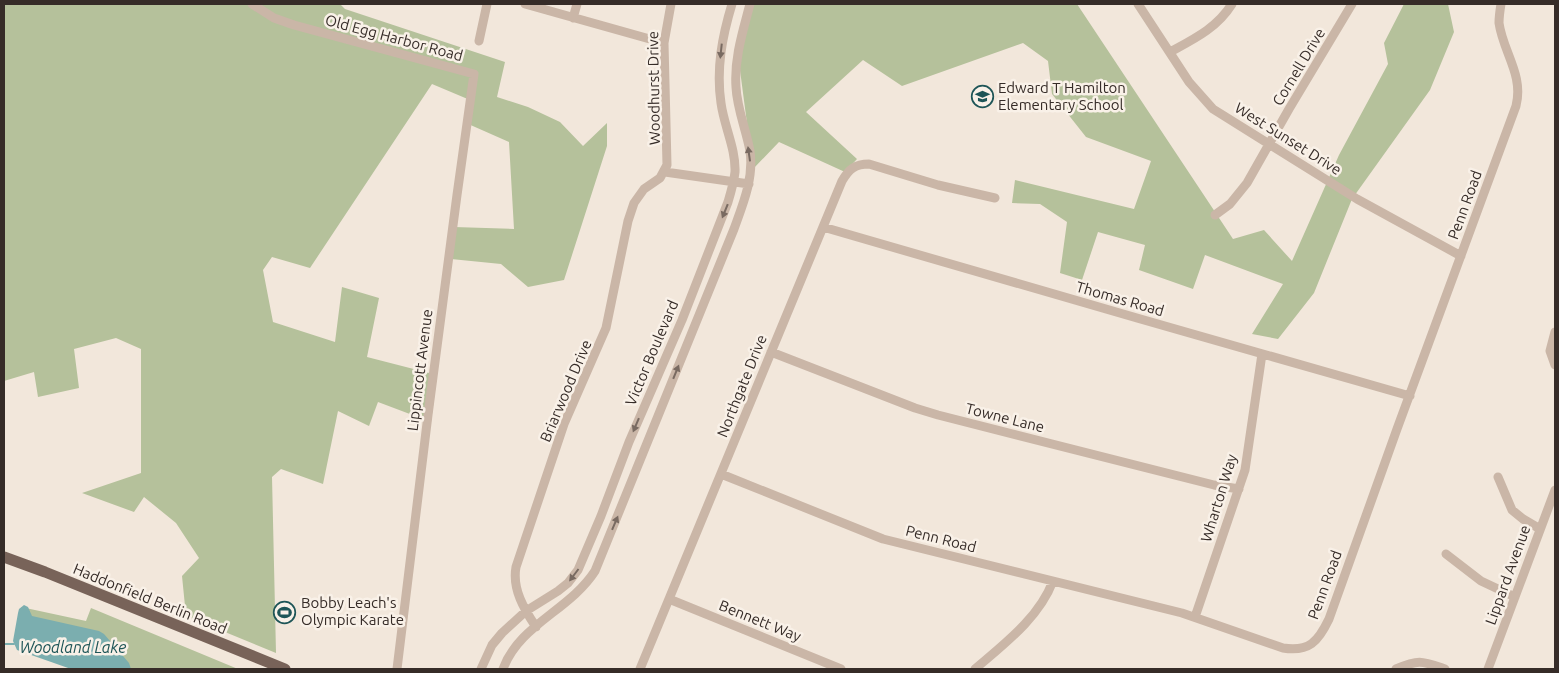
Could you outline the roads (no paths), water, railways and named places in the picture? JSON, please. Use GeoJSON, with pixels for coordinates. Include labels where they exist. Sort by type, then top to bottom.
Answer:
{"type":"FeatureCollection","features":[{"type":"Feature","properties":{"kind":"main road","name":"Haddonfield Berlin Road"},"geometry":{"type":"LineString","coordinates":[[4,556],[285,669]]}},
{"type":"Feature","properties":{"kind":"street","name":"Old Egg Harbor Road"},"geometry":{"type":"LineString","coordinates":[[252,4],[274,18],[294,25],[474,74]]}},
{"type":"Feature","properties":{"kind":"street"},"geometry":{"type":"LineString","coordinates":[[479,41],[486,4]]}},
{"type":"Feature","properties":{"kind":"street"},"geometry":{"type":"LineString","coordinates":[[525,4],[664,43]]}},
{"type":"Feature","properties":{"kind":"street"},"geometry":{"type":"LineString","coordinates":[[573,18],[577,4]]}},
{"type":"Feature","properties":{"kind":"street","name":"Woodhurst Drive"},"geometry":{"type":"LineString","coordinates":[[665,172],[668,155],[664,43],[671,4]]}},
{"type":"Feature","properties":{"kind":"street","name":"Victor Boulevard"},"geometry":{"type":"LineString","coordinates":[[480,669],[492,645],[502,633],[526,611],[568,583],[578,570],[629,442],[682,320],[728,202],[735,170],[722,105],[719,69],[724,30],[732,4]]}},
{"type":"Feature","properties":{"kind":"street","name":"Victor Boulevard"},"geometry":{"type":"LineString","coordinates":[[503,669],[512,650],[529,632],[573,597],[595,572],[734,229],[749,184],[751,163],[736,87],[736,59],[750,4]]}},
{"type":"Feature","properties":{"kind":"street","name":"West Sunset Drive"},"geometry":{"type":"LineString","coordinates":[[1138,4],[1189,82],[1208,105],[1357,199],[1461,256]]}},
{"type":"Feature","properties":{"kind":"street"},"geometry":{"type":"LineString","coordinates":[[1170,52],[1209,30],[1227,12],[1232,4]]}},
{"type":"Feature","properties":{"kind":"street","name":"Cornell Drive"},"geometry":{"type":"LineString","coordinates":[[1215,215],[1238,195],[1247,183],[1352,4]]}},
{"type":"Feature","properties":{"kind":"street","name":"Penn Road"},"geometry":{"type":"LineString","coordinates":[[721,474],[883,539],[1195,616],[1282,648],[1300,649],[1309,647],[1322,633],[1329,620],[1518,100],[1514,66],[1501,33],[1499,21],[1501,4]]}},
{"type":"Feature","properties":{"kind":"street","name":"Lippincott Avenue"},"geometry":{"type":"LineString","coordinates":[[397,669],[413,527],[474,74]]}},
{"type":"Feature","properties":{"kind":"street"},"geometry":{"type":"LineString","coordinates":[[725,123],[743,123]]}},
{"type":"Feature","properties":{"kind":"street","name":"Northgate Drive"},"geometry":{"type":"LineString","coordinates":[[640,669],[842,181],[853,167],[860,164],[869,164],[938,185],[995,198]]}},
{"type":"Feature","properties":{"kind":"street"},"geometry":{"type":"LineString","coordinates":[[665,172],[749,184]]}},
{"type":"Feature","properties":{"kind":"street","name":"Briarwood Drive"},"geometry":{"type":"LineString","coordinates":[[536,627],[526,611],[515,584],[516,567],[564,424],[602,341],[628,221],[634,203],[644,189],[660,178],[665,172]]}},
{"type":"Feature","properties":{"kind":"street","name":"Thomas Road"},"geometry":{"type":"LineString","coordinates":[[823,227],[1410,396]]}},
{"type":"Feature","properties":{"kind":"street"},"geometry":{"type":"LineString","coordinates":[[1555,332],[1550,351],[1555,364]]}},
{"type":"Feature","properties":{"kind":"street","name":"Towne Lane"},"geometry":{"type":"LineString","coordinates":[[771,352],[915,408],[938,415],[1239,489]]}},
{"type":"Feature","properties":{"kind":"street","name":"Wharton Way"},"geometry":{"type":"LineString","coordinates":[[1195,616],[1245,470],[1262,354]]}},
{"type":"Feature","properties":{"kind":"street"},"geometry":{"type":"LineString","coordinates":[[1498,477],[1512,510],[1540,529]]}},
{"type":"Feature","properties":{"kind":"street","name":"Lippard Avenue"},"geometry":{"type":"LineString","coordinates":[[1488,669],[1555,490]]}},
{"type":"Feature","properties":{"kind":"street"},"geometry":{"type":"LineString","coordinates":[[1446,554],[1481,581],[1515,597]]}},
{"type":"Feature","properties":{"kind":"street"},"geometry":{"type":"LineString","coordinates":[[975,669],[1000,648],[1039,609],[1053,581]]}},
{"type":"Feature","properties":{"kind":"street","name":"Bennett Way"},"geometry":{"type":"LineString","coordinates":[[669,599],[841,669]]}},
{"type":"Feature","properties":{"kind":"street"},"geometry":{"type":"LineString","coordinates":[[1396,669],[1413,662],[1428,663],[1445,669]]}},
{"type":"Feature","properties":{"kind":"water","name":"Woodland Lake"},"geometry":{"type":"Polygon","coordinates":[[[24,605],[28,607],[32,616],[99,631],[104,634],[129,663],[131,669],[71,669],[17,650],[13,641],[19,609],[24,605]]]}},
{"type":"Feature","properties":{"kind":"waterway"},"geometry":{"type":"LineString","coordinates":[[4,644],[14,644]]}},
{"type":"Feature","properties":{"kind":"place","name":"Edward T Hamilton Elementary School"},"geometry":{"type":"Point","coordinates":[982,97]}},
{"type":"Feature","properties":{"kind":"place","name":"Bobby Leach's Olympic Karate"},"geometry":{"type":"Point","coordinates":[285,612]}}]}
